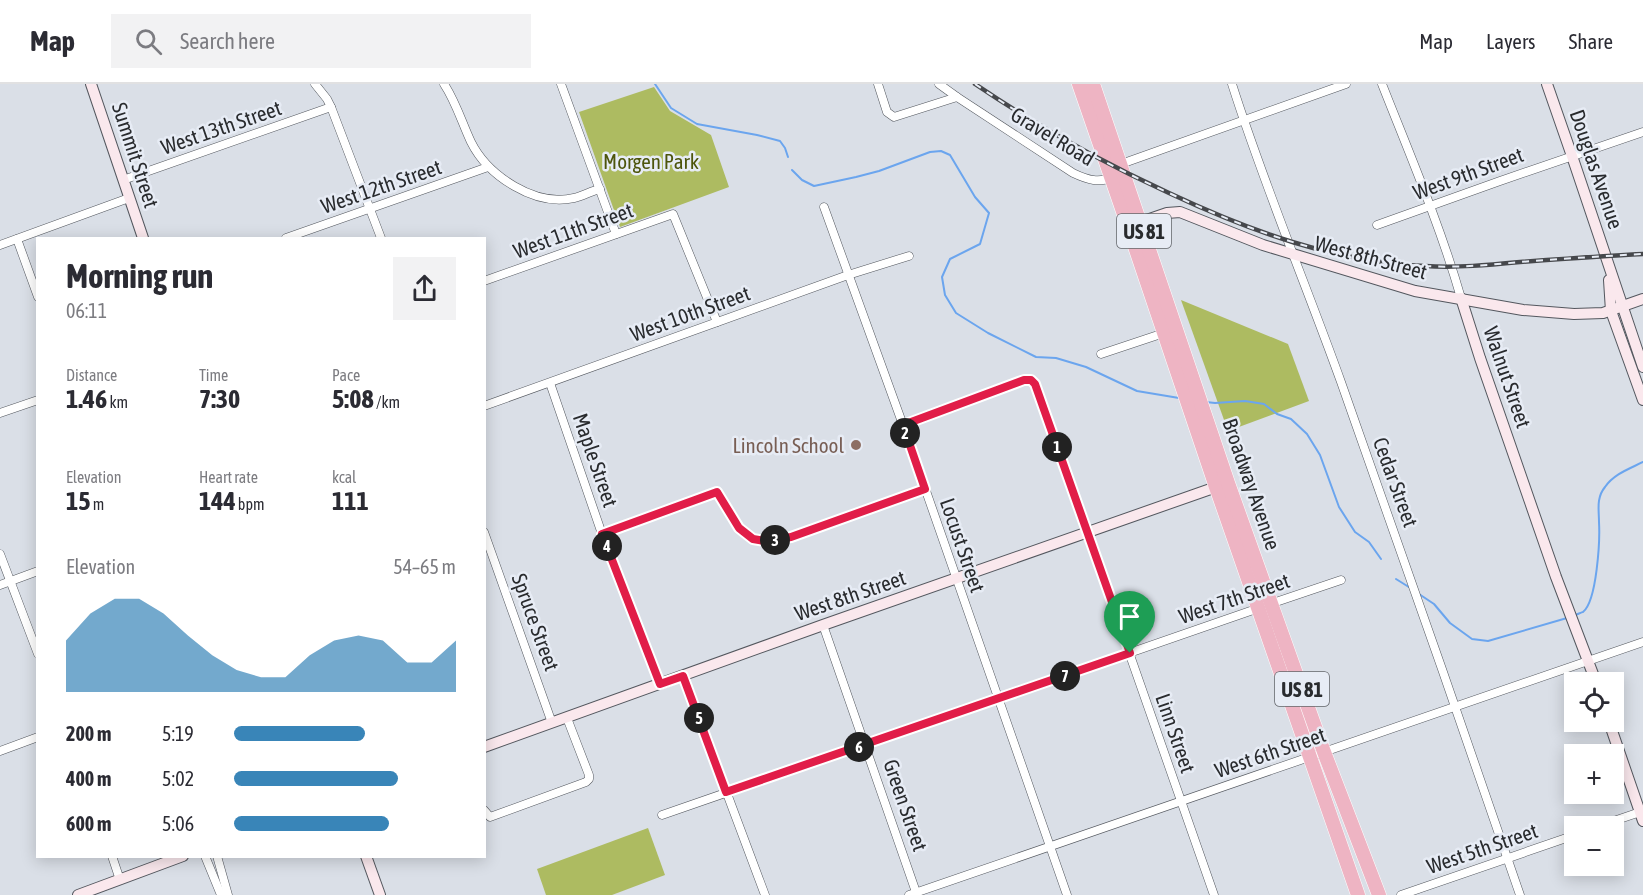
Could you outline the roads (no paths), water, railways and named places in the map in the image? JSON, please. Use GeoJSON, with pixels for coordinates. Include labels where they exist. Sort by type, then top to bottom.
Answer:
{"type":"FeatureCollection","features":[{"type":"Feature","properties":{"kind":"highway","name":"Broadway Avenue"},"geometry":{"type":"LineString","coordinates":[[1079,84],[1119,173]]}},
{"type":"Feature","properties":{"kind":"highway","name":"Broadway Avenue"},"geometry":{"type":"LineString","coordinates":[[1094,84],[1135,224],[1222,485],[1265,606],[1378,895]]}},
{"type":"Feature","properties":{"kind":"highway","name":"Broadway Avenue"},"geometry":{"type":"LineString","coordinates":[[1265,606],[1310,757],[1358,895]]}},
{"type":"Feature","properties":{"kind":"street","name":"Summit Street"},"geometry":{"type":"LineString","coordinates":[[91,84],[143,237]]}},
{"type":"Feature","properties":{"kind":"street"},"geometry":{"type":"LineString","coordinates":[[315,84],[331,107],[381,237]]}},
{"type":"Feature","properties":{"kind":"street"},"geometry":{"type":"LineString","coordinates":[[444,84],[453,99],[472,144],[488,168],[511,185],[548,198],[574,198],[600,189]]}},
{"type":"Feature","properties":{"kind":"street"},"geometry":{"type":"LineString","coordinates":[[561,84],[616,234]]}},
{"type":"Feature","properties":{"kind":"street"},"geometry":{"type":"LineString","coordinates":[[878,84],[887,112],[894,117],[957,97]]}},
{"type":"Feature","properties":{"kind":"street","name":"Gravel Road"},"geometry":{"type":"LineString","coordinates":[[939,84],[1073,173],[1092,181],[1119,173]]}},
{"type":"Feature","properties":{"kind":"street","name":"Cedar Street"},"geometry":{"type":"LineString","coordinates":[[1232,84],[1410,573],[1520,895]]}},
{"type":"Feature","properties":{"kind":"street"},"geometry":{"type":"LineString","coordinates":[[1119,173],[1244,121],[1346,84]]}},
{"type":"Feature","properties":{"kind":"street","name":"Walnut Street"},"geometry":{"type":"LineString","coordinates":[[1382,84],[1452,266],[1480,358],[1563,598],[1593,672]]}},
{"type":"Feature","properties":{"kind":"street","name":"Douglas Avenue"},"geometry":{"type":"LineString","coordinates":[[1547,84],[1643,368]]}},
{"type":"Feature","properties":{"kind":"street","name":"West 13th Street"},"geometry":{"type":"LineString","coordinates":[[123,180],[331,107]]}},
{"type":"Feature","properties":{"kind":"street","name":"West 9th Street"},"geometry":{"type":"LineString","coordinates":[[1377,225],[1500,180],[1643,132]]}},
{"type":"Feature","properties":{"kind":"street","name":"West 12th Street"},"geometry":{"type":"LineString","coordinates":[[289,237],[488,168]]}},
{"type":"Feature","properties":{"kind":"street"},"geometry":{"type":"LineString","coordinates":[[0,245],[129,198]]}},
{"type":"Feature","properties":{"kind":"street","name":"Locust Street"},"geometry":{"type":"LineString","coordinates":[[824,207],[903,425],[1067,895]]}},
{"type":"Feature","properties":{"kind":"street","name":"West 8th Street"},"geometry":{"type":"LineString","coordinates":[[1135,224],[1167,213],[1179,212],[1263,245],[1415,291],[1535,311],[1592,314],[1611,311],[1643,299]]}},
{"type":"Feature","properties":{"kind":"street","name":"West 11th Street"},"geometry":{"type":"LineString","coordinates":[[486,280],[673,214],[717,322]]}},
{"type":"Feature","properties":{"kind":"street"},"geometry":{"type":"LineString","coordinates":[[17,239],[36,291]]}},
{"type":"Feature","properties":{"kind":"street","name":"West 10th Street"},"geometry":{"type":"LineString","coordinates":[[486,405],[848,275],[909,256]]}},
{"type":"Feature","properties":{"kind":"street","name":"Douglas Avenue"},"geometry":{"type":"LineString","coordinates":[[1609,268],[1611,311],[1643,400]]}},
{"type":"Feature","properties":{"kind":"street"},"geometry":{"type":"LineString","coordinates":[[1101,354],[1170,330]]}},
{"type":"Feature","properties":{"kind":"street","name":"Linn Street"},"geometry":{"type":"LineString","coordinates":[[903,425],[1024,380],[1031,380],[1035,384],[1214,895]]}},
{"type":"Feature","properties":{"kind":"street","name":"Maple Street"},"geometry":{"type":"LineString","coordinates":[[550,382],[602,534],[660,684]]}},
{"type":"Feature","properties":{"kind":"street"},"geometry":{"type":"LineString","coordinates":[[0,413],[36,401]]}},
{"type":"Feature","properties":{"kind":"street","name":"West 8th Street"},"geometry":{"type":"LineString","coordinates":[[486,746],[1222,485]]}},
{"type":"Feature","properties":{"kind":"street"},"geometry":{"type":"LineString","coordinates":[[602,534],[717,492],[739,528],[753,539],[765,541],[791,537],[925,489]]}},
{"type":"Feature","properties":{"kind":"street","name":"Spruce Street"},"geometry":{"type":"LineString","coordinates":[[486,538],[552,723]]}},
{"type":"Feature","properties":{"kind":"street"},"geometry":{"type":"LineString","coordinates":[[0,554],[36,649]]}},
{"type":"Feature","properties":{"kind":"street"},"geometry":{"type":"LineString","coordinates":[[0,585],[36,572]]}},
{"type":"Feature","properties":{"kind":"street","name":"West 7th Street"},"geometry":{"type":"LineString","coordinates":[[662,815],[1341,580]]}},
{"type":"Feature","properties":{"kind":"street","name":"Green Street"},"geometry":{"type":"LineString","coordinates":[[823,625],[866,744],[914,894]]}},
{"type":"Feature","properties":{"kind":"street","name":"West 6th Street"},"geometry":{"type":"LineString","coordinates":[[914,894],[1643,642]]}},
{"type":"Feature","properties":{"kind":"street"},"geometry":{"type":"LineString","coordinates":[[683,676],[765,895]]}},
{"type":"Feature","properties":{"kind":"street"},"geometry":{"type":"LineString","coordinates":[[486,812],[490,817],[589,779],[567,718]]}},
{"type":"Feature","properties":{"kind":"street"},"geometry":{"type":"LineString","coordinates":[[1613,732],[1642,815],[1624,820]]}},
{"type":"Feature","properties":{"kind":"street"},"geometry":{"type":"LineString","coordinates":[[0,751],[36,738]]}},
{"type":"Feature","properties":{"kind":"street","name":"West 5th Street"},"geometry":{"type":"LineString","coordinates":[[1401,895],[1564,839]]}},
{"type":"Feature","properties":{"kind":"street"},"geometry":{"type":"LineString","coordinates":[[113,858],[120,880]]}},
{"type":"Feature","properties":{"kind":"street"},"geometry":{"type":"LineString","coordinates":[[78,895],[178,858]]}},
{"type":"Feature","properties":{"kind":"street"},"geometry":{"type":"LineString","coordinates":[[206,858],[220,895]]}},
{"type":"Feature","properties":{"kind":"street"},"geometry":{"type":"LineString","coordinates":[[218,858],[228,895]]}},
{"type":"Feature","properties":{"kind":"street"},"geometry":{"type":"LineString","coordinates":[[367,858],[380,895]]}},
{"type":"Feature","properties":{"kind":"waterway"},"geometry":{"type":"LineString","coordinates":[[655,84],[671,108],[697,124],[780,141],[788,157]]}},
{"type":"Feature","properties":{"kind":"waterway"},"geometry":{"type":"LineString","coordinates":[[792,170],[802,180],[814,186],[879,171],[930,152],[941,151],[950,155],[975,197],[989,213],[980,244],[950,259],[942,277],[945,295],[956,313],[988,333],[1036,357],[1056,358],[1086,367],[1137,391],[1179,398]]}},
{"type":"Feature","properties":{"kind":"waterway"},"geometry":{"type":"LineString","coordinates":[[1206,402],[1245,401],[1264,404],[1277,414],[1291,419],[1307,434],[1320,455],[1339,507],[1355,532],[1369,542],[1381,559]]}},
{"type":"Feature","properties":{"kind":"waterway"},"geometry":{"type":"LineString","coordinates":[[1575,615],[1583,612],[1592,596],[1598,555],[1600,495],[1605,487],[1622,472],[1643,462]]}},
{"type":"Feature","properties":{"kind":"waterway"},"geometry":{"type":"LineString","coordinates":[[1396,579],[1412,589]]}},
{"type":"Feature","properties":{"kind":"waterway"},"geometry":{"type":"LineString","coordinates":[[1419,594],[1434,604],[1450,623],[1472,639],[1488,641],[1567,618]]}},
{"type":"Feature","properties":{"kind":"railway"},"geometry":{"type":"LineString","coordinates":[[975,84],[1070,143],[1144,181],[1230,220],[1325,251],[1391,263],[1449,267],[1643,254]]}},
{"type":"Feature","properties":{"kind":"place","name":"Lincoln School"},"geometry":{"type":"Point","coordinates":[856,445]}},
{"type":"Feature","properties":{"kind":"park label","name":"Morgen Park"},"geometry":{"type":"Point","coordinates":[651,161]}}]}
